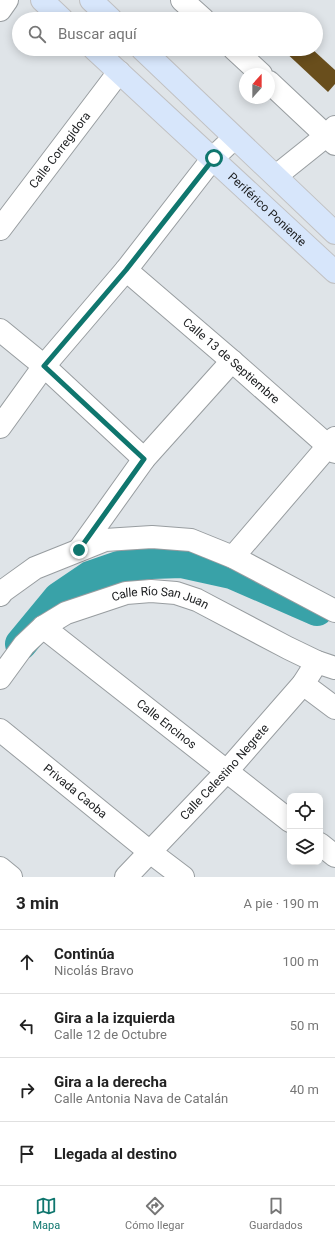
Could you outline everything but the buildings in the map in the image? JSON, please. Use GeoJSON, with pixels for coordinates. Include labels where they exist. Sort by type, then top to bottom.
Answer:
{"type":"FeatureCollection","features":[{"type":"Feature","properties":{"kind":"main road"},"geometry":{"type":"LineString","coordinates":[[42,0],[55,12]]}},
{"type":"Feature","properties":{"kind":"main road"},"geometry":{"type":"LineString","coordinates":[[91,0],[104,12]]}},
{"type":"Feature","properties":{"kind":"main road","name":"Periférico Poniente"},"geometry":{"type":"LineString","coordinates":[[102,56],[214,158],[335,272]]}},
{"type":"Feature","properties":{"kind":"main road"},"geometry":{"type":"LineString","coordinates":[[149,56],[335,233]]}},
{"type":"Feature","properties":{"kind":"street"},"geometry":{"type":"LineString","coordinates":[[0,10],[7,0]]}},
{"type":"Feature","properties":{"kind":"street"},"geometry":{"type":"LineString","coordinates":[[182,0],[195,12]]}},
{"type":"Feature","properties":{"kind":"street"},"geometry":{"type":"LineString","coordinates":[[242,56],[255,68]]}},
{"type":"Feature","properties":{"kind":"street","name":"Calle Corregidora"},"geometry":{"type":"LineString","coordinates":[[0,229],[119,72]]}},
{"type":"Feature","properties":{"kind":"street"},"geometry":{"type":"LineString","coordinates":[[275,87],[332,136],[276,176]]}},
{"type":"Feature","properties":{"kind":"street"},"geometry":{"type":"LineString","coordinates":[[0,427],[44,366],[126,270],[214,158],[234,138]]}},
{"type":"Feature","properties":{"kind":"street","name":"Calle 13 de Septiembre"},"geometry":{"type":"LineString","coordinates":[[126,270],[332,446]]}},
{"type":"Feature","properties":{"kind":"street"},"geometry":{"type":"LineString","coordinates":[[0,330],[44,366],[144,459]]}},
{"type":"Feature","properties":{"kind":"street"},"geometry":{"type":"LineString","coordinates":[[79,550],[144,459],[232,361]]}},
{"type":"Feature","properties":{"kind":"street"},"geometry":{"type":"LineString","coordinates":[[232,557],[332,446]]}},
{"type":"Feature","properties":{"kind":"street"},"geometry":{"type":"LineString","coordinates":[[0,595],[3,591],[36,568],[105,540],[152,537],[191,540],[232,557],[335,611]]}},
{"type":"Feature","properties":{"kind":"street","name":"Calle Río San Juan"},"geometry":{"type":"LineString","coordinates":[[0,678],[24,645],[43,627],[66,613],[126,593],[151,592],[176,594],[197,600],[288,648],[326,665]]}},
{"type":"Feature","properties":{"kind":"street","name":"Calle Encinos"},"geometry":{"type":"LineString","coordinates":[[43,627],[287,818]]}},
{"type":"Feature","properties":{"kind":"street","name":"Calle Celestino Negrete"},"geometry":{"type":"LineString","coordinates":[[126,877],[227,771],[303,684],[326,665]]}},
{"type":"Feature","properties":{"kind":"street"},"geometry":{"type":"LineString","coordinates":[[303,684],[335,708]]}},
{"type":"Feature","properties":{"kind":"street","name":"Privada Caoba"},"geometry":{"type":"LineString","coordinates":[[0,730],[183,877]]}},
{"type":"Feature","properties":{"kind":"street"},"geometry":{"type":"LineString","coordinates":[[323,846],[335,856]]}},
{"type":"Feature","properties":{"kind":"street"},"geometry":{"type":"LineString","coordinates":[[0,868],[11,877]]}},
{"type":"Feature","properties":{"kind":"waterway"},"geometry":{"type":"LineString","coordinates":[[21,644],[59,598],[90,577],[119,567],[151,563],[182,562],[232,573],[317,610]]}},
{"type":"Feature","properties":{"kind":"route"},"geometry":{"type":"LineString","coordinates":[[79,550],[144,459],[44,366],[126,270],[214,158]]}}]}
